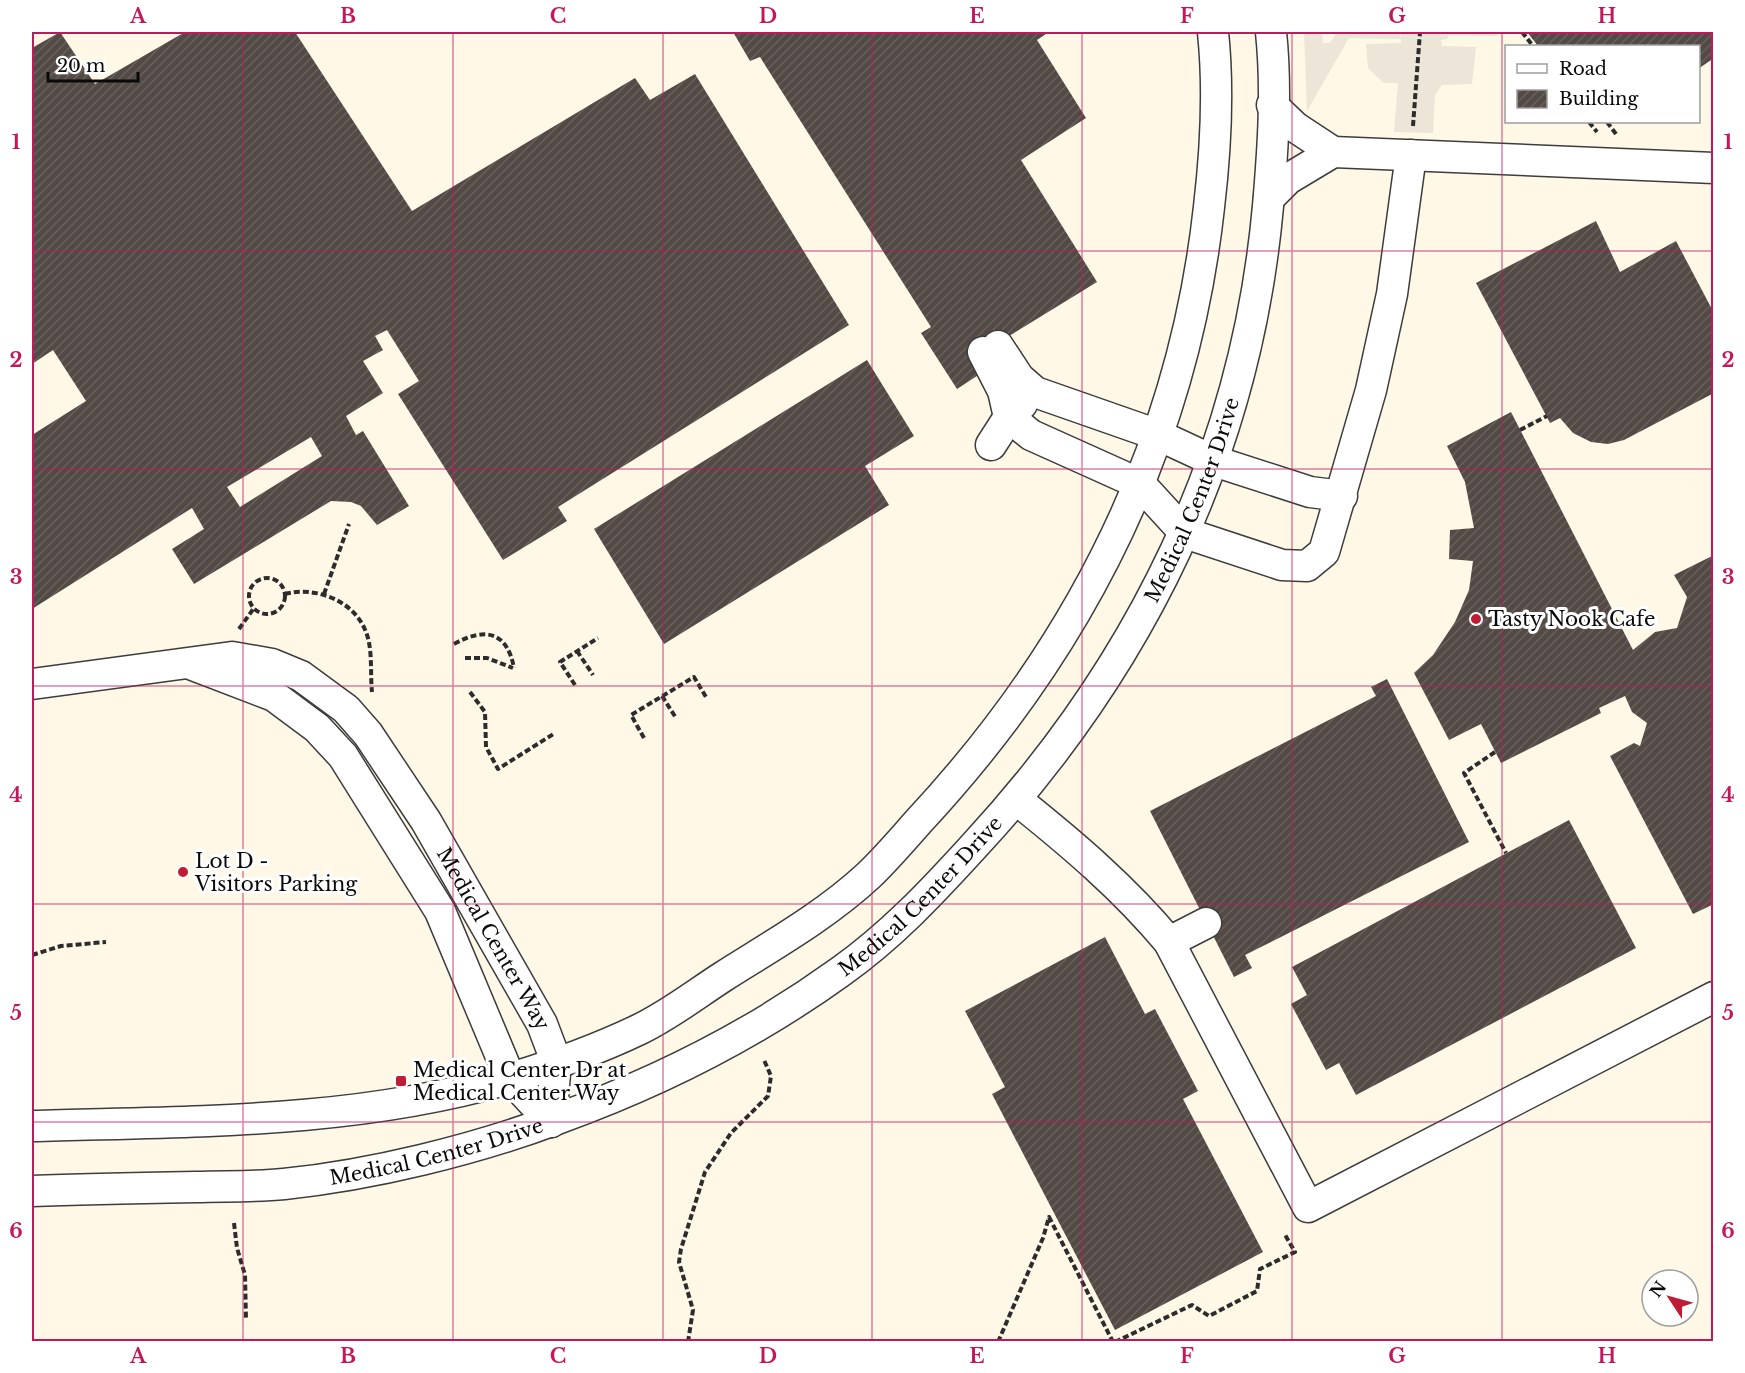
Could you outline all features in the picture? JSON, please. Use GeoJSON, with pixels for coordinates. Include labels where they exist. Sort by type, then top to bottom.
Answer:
{"type":"FeatureCollection","features":[{"type":"Feature","properties":{"kind":"street"},"geometry":{"type":"LineString","coordinates":[[32,1126],[276,1119],[417,1101],[510,1078],[640,1029],[806,924],[867,877],[970,766],[1049,656],[1088,592],[1120,530],[1140,484],[1178,374],[1204,256],[1216,142],[1213,32]]}},
{"type":"Feature","properties":{"kind":"street","name":"Medical Center Drive"},"geometry":{"type":"LineString","coordinates":[[32,1191],[281,1185],[424,1158],[551,1122],[677,1070],[760,1024],[842,971],[915,910],[1017,800],[1072,729],[1116,660],[1185,533],[1214,461],[1241,371],[1263,259],[1273,151],[1270,32]]}},
{"type":"Feature","properties":{"kind":"street"},"geometry":{"type":"LineString","coordinates":[[1272,105],[1301,131],[1333,152]]}},
{"type":"Feature","properties":{"kind":"street"},"geometry":{"type":"LineString","coordinates":[[1341,496],[1310,492],[1214,461],[1158,435],[1035,392],[990,348],[1009,417],[1031,435],[1140,484],[1185,533],[1282,565],[1307,566],[1324,552],[1341,496],[1371,390],[1392,294],[1412,144]]}},
{"type":"Feature","properties":{"kind":"street"},"geometry":{"type":"LineString","coordinates":[[1269,198],[1288,179],[1333,152],[1412,144],[1713,168]]}},
{"type":"Feature","properties":{"kind":"street"},"geometry":{"type":"LineString","coordinates":[[992,445],[1009,417],[1035,392]]}},
{"type":"Feature","properties":{"kind":"street","name":"Medical Center Way"},"geometry":{"type":"LineString","coordinates":[[32,684],[232,657],[272,664],[301,676],[346,709],[368,734],[426,821],[542,1024],[556,1061],[551,1122]]}},
{"type":"Feature","properties":{"kind":"street","name":"Medical Center Way"},"geometry":{"type":"LineString","coordinates":[[188,663],[274,696],[317,728],[343,756],[440,911],[510,1078],[551,1122]]}},
{"type":"Feature","properties":{"kind":"street"},"geometry":{"type":"LineString","coordinates":[[1017,800],[1111,878],[1140,907],[1169,942],[1308,1207],[1713,997]]}},
{"type":"Feature","properties":{"kind":"street"},"geometry":{"type":"LineString","coordinates":[[1169,942],[1206,923]]}},
{"type":"Feature","properties":{"kind":"path"},"geometry":{"type":"LineString","coordinates":[[1412,144],[1420,32]]}},
{"type":"Feature","properties":{"kind":"path"},"geometry":{"type":"LineString","coordinates":[[1522,32],[1532,45]]}},
{"type":"Feature","properties":{"kind":"path"},"geometry":{"type":"LineString","coordinates":[[1520,430],[1547,416]]}},
{"type":"Feature","properties":{"kind":"path"},"geometry":{"type":"LineString","coordinates":[[324,594],[349,524]]}},
{"type":"Feature","properties":{"kind":"path"},"geometry":{"type":"LineString","coordinates":[[262,579],[274,580],[285,594],[283,605],[275,612],[264,614],[254,608],[250,592],[253,586],[262,579]]}},
{"type":"Feature","properties":{"kind":"path"},"geometry":{"type":"LineString","coordinates":[[285,594],[306,591],[324,594],[348,609],[366,632],[372,695]]}},
{"type":"Feature","properties":{"kind":"path"},"geometry":{"type":"LineString","coordinates":[[237,635],[254,608]]}},
{"type":"Feature","properties":{"kind":"path"},"geometry":{"type":"LineString","coordinates":[[454,644],[472,634],[494,635],[505,642],[511,651],[514,668],[487,658],[465,658]]}},
{"type":"Feature","properties":{"kind":"path"},"geometry":{"type":"LineString","coordinates":[[575,685],[560,662],[598,638]]}},
{"type":"Feature","properties":{"kind":"path"},"geometry":{"type":"LineString","coordinates":[[577,651],[593,675]]}},
{"type":"Feature","properties":{"kind":"path"},"geometry":{"type":"LineString","coordinates":[[644,738],[631,715],[694,676],[706,697]]}},
{"type":"Feature","properties":{"kind":"path"},"geometry":{"type":"LineString","coordinates":[[470,692],[485,712],[486,747],[498,769],[555,733]]}},
{"type":"Feature","properties":{"kind":"path"},"geometry":{"type":"LineString","coordinates":[[662,696],[676,718]]}},
{"type":"Feature","properties":{"kind":"path"},"geometry":{"type":"LineString","coordinates":[[1495,752],[1464,773],[1506,853]]}},
{"type":"Feature","properties":{"kind":"path"},"geometry":{"type":"LineString","coordinates":[[32,955],[61,946],[106,942]]}},
{"type":"Feature","properties":{"kind":"path"},"geometry":{"type":"LineString","coordinates":[[688,1341],[693,1310],[679,1262],[681,1249],[705,1172],[731,1133],[768,1096],[771,1076],[764,1060]]}},
{"type":"Feature","properties":{"kind":"path"},"geometry":{"type":"LineString","coordinates":[[998,1341],[1044,1238],[1049,1217],[1114,1341],[1192,1305],[1209,1316],[1257,1291],[1260,1269],[1295,1252],[1284,1233]]}},
{"type":"Feature","properties":{"kind":"path"},"geometry":{"type":"LineString","coordinates":[[234,1223],[237,1248],[245,1275],[246,1320]]}},
{"type":"Feature","properties":{"kind":"shaded area"},"geometry":{"type":"Polygon","coordinates":[[[1304,32],[1322,32],[1323,43],[1330,43],[1337,32],[1503,32],[1496,36],[1449,35],[1447,39],[1441,40],[1442,46],[1476,47],[1472,84],[1442,85],[1435,95],[1433,133],[1394,132],[1398,83],[1384,83],[1368,68],[1366,44],[1401,43],[1401,39],[1349,38],[1307,111],[1304,32]]]}},
{"type":"Feature","properties":{"kind":"building"},"geometry":{"type":"Polygon","coordinates":[[[60,32],[95,84],[185,32],[295,32],[412,211],[635,78],[650,100],[695,74],[849,325],[558,507],[567,521],[503,560],[398,394],[419,381],[387,330],[375,336],[383,350],[363,361],[383,393],[346,416],[356,435],[363,431],[409,506],[377,525],[361,506],[351,502],[331,501],[194,584],[172,549],[204,529],[192,508],[32,609],[32,435],[86,401],[53,350],[32,364],[32,48],[60,32]],[[311,437],[227,487],[240,507],[322,456],[311,437]]]}},
{"type":"Feature","properties":{"kind":"building"},"geometry":{"type":"Polygon","coordinates":[[[733,32],[1049,32],[1037,40],[1086,118],[1021,160],[1097,282],[983,352],[983,372],[957,389],[921,333],[931,327],[760,57],[750,61],[733,32]]]}},
{"type":"Feature","properties":{"kind":"building"},"geometry":{"type":"Polygon","coordinates":[[[1527,32],[1714,32],[1714,58],[1700,68],[1700,45],[1537,45],[1527,32]]]}},
{"type":"Feature","properties":{"kind":"building"},"geometry":{"type":"Polygon","coordinates":[[[1596,221],[1620,272],[1676,241],[1714,313],[1714,393],[1624,440],[1608,444],[1591,442],[1573,433],[1560,418],[1550,423],[1476,283],[1596,221]]]}},
{"type":"Feature","properties":{"kind":"building"},"geometry":{"type":"Polygon","coordinates":[[[867,360],[914,436],[865,466],[889,505],[664,644],[594,529],[867,360]]]}},
{"type":"Feature","properties":{"kind":"building"},"geometry":{"type":"Polygon","coordinates":[[[1511,412],[1633,650],[1655,632],[1677,628],[1687,597],[1674,575],[1714,555],[1714,904],[1693,914],[1610,756],[1634,743],[1640,746],[1647,723],[1632,712],[1625,696],[1599,708],[1601,713],[1501,763],[1481,724],[1449,740],[1414,673],[1433,655],[1455,622],[1469,590],[1473,561],[1449,559],[1450,530],[1474,528],[1465,482],[1447,446],[1511,412]]]}},
{"type":"Feature","properties":{"kind":"building"},"geometry":{"type":"Polygon","coordinates":[[[1387,679],[1469,842],[1245,955],[1252,968],[1234,977],[1150,811],[1376,696],[1371,687],[1387,679]]]}},
{"type":"Feature","properties":{"kind":"building"},"geometry":{"type":"Polygon","coordinates":[[[1569,820],[1636,948],[1356,1095],[1339,1063],[1326,1070],[1291,1004],[1307,995],[1292,967],[1569,820]]]}},
{"type":"Feature","properties":{"kind":"building"},"geometry":{"type":"Polygon","coordinates":[[[1105,937],[1145,1014],[1155,1009],[1198,1091],[1183,1099],[1263,1252],[1115,1330],[992,1094],[1005,1087],[965,1011],[1105,937]]]}},
{"type":"Feature","properties":{"kind":"place","name":"Tasty Nook Cafe"},"geometry":{"type":"Point","coordinates":[1476,619]}},
{"type":"Feature","properties":{"kind":"place","name":"Lot D - Visitors Parking"},"geometry":{"type":"Point","coordinates":[183,872]}},
{"type":"Feature","properties":{"kind":"place","name":"Medical Center Dr at Medical Center Way"},"geometry":{"type":"Point","coordinates":[401,1081]}}]}
